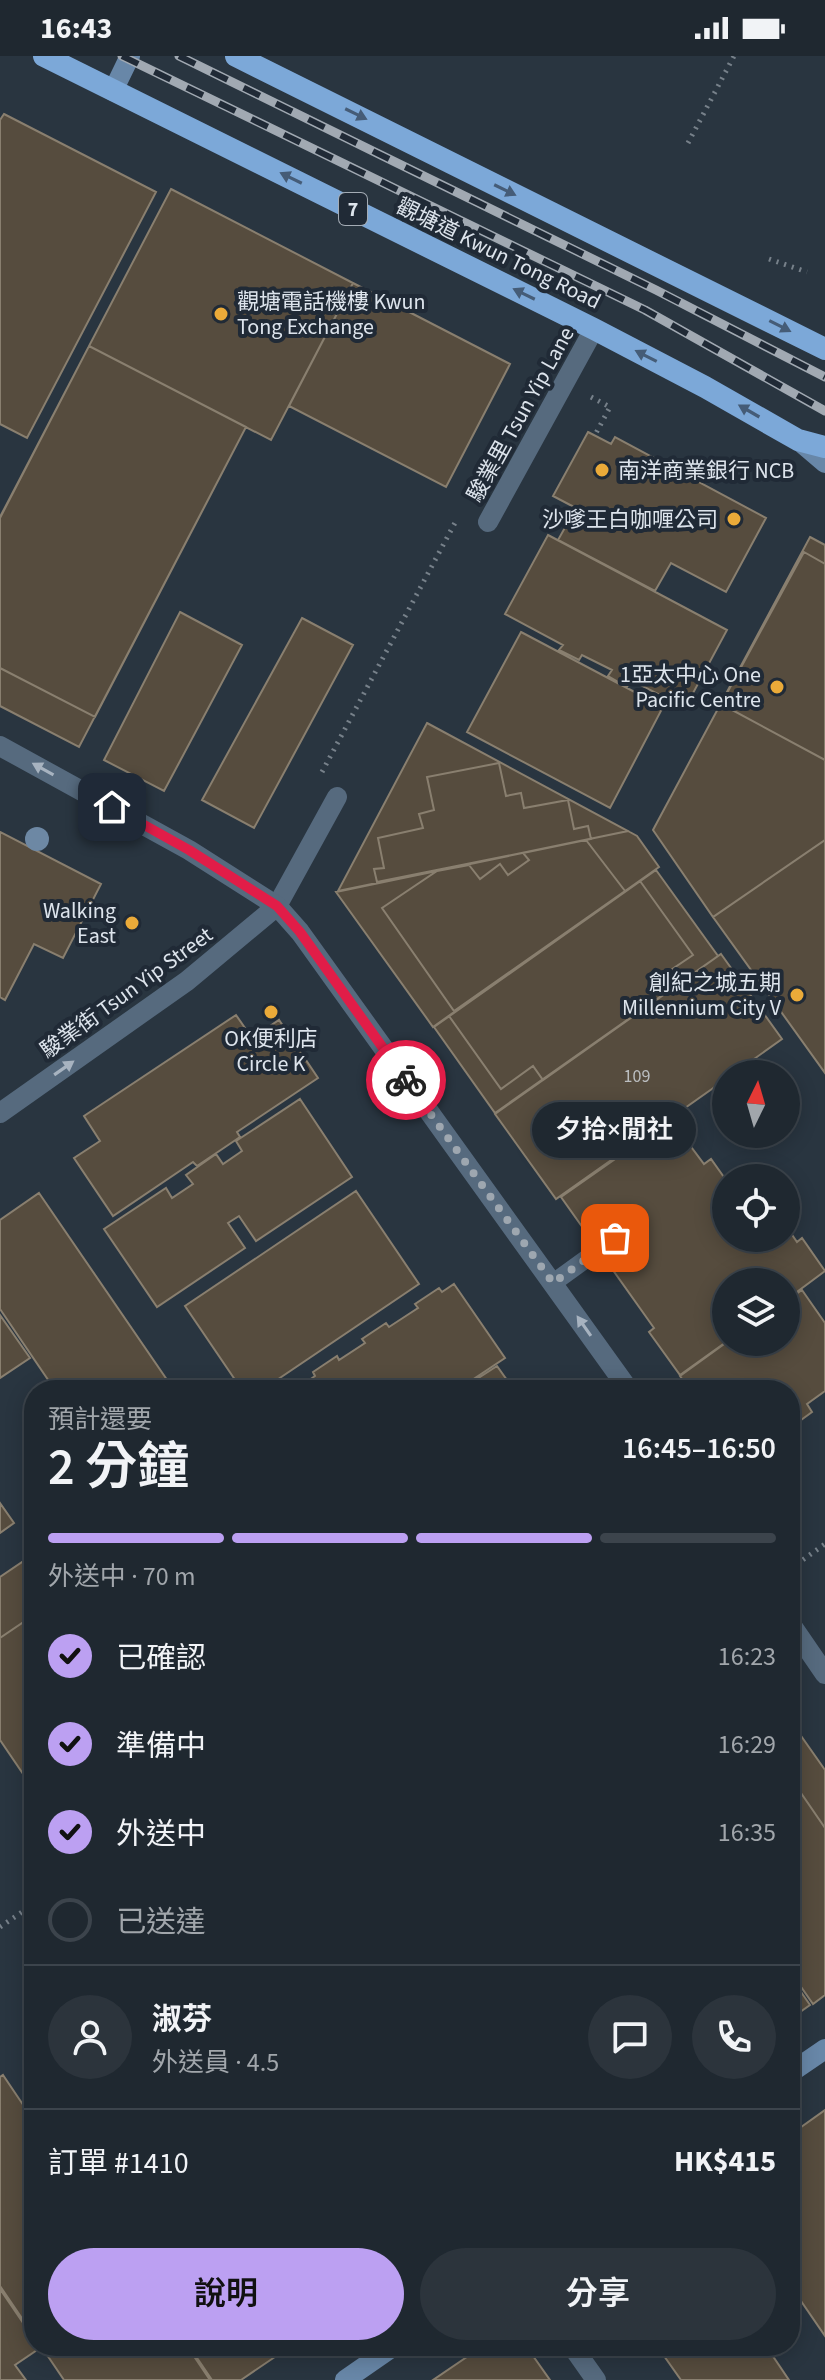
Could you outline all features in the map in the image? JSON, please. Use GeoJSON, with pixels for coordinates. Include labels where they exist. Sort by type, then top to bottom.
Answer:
{"type":"FeatureCollection","features":[{"type":"Feature","properties":{"kind":"highway","name":"觀塘道 Kwun Tong Road"},"geometry":{"type":"LineString","coordinates":[[44,56],[594,329],[798,440],[825,447]]}},
{"type":"Feature","properties":{"kind":"highway"},"geometry":{"type":"LineString","coordinates":[[236,56],[825,349]]}},
{"type":"Feature","properties":{"kind":"main road"},"geometry":{"type":"LineString","coordinates":[[113,91],[130,56]]}},
{"type":"Feature","properties":{"kind":"main road","name":"觀塘道 Kwun Tong Road"},"geometry":{"type":"LineString","coordinates":[[798,440],[825,463]]}},
{"type":"Feature","properties":{"kind":"main road"},"geometry":{"type":"LineString","coordinates":[[800,2066],[825,2049]]}},
{"type":"Feature","properties":{"kind":"main road"},"geometry":{"type":"LineString","coordinates":[[345,2380],[380,2356]]}},
{"type":"Feature","properties":{"kind":"street","name":"駿業里 Tsun Yip Lane"},"geometry":{"type":"LineString","coordinates":[[488,522],[594,329]]}},
{"type":"Feature","properties":{"kind":"street"},"geometry":{"type":"LineString","coordinates":[[0,746],[189,850],[277,906],[300,932],[622,1380]]}},
{"type":"Feature","properties":{"kind":"street"},"geometry":{"type":"LineString","coordinates":[[277,906],[337,797]]}},
{"type":"Feature","properties":{"kind":"street","name":"駿業街 Tsun Yip Street"},"geometry":{"type":"LineString","coordinates":[[0,1113],[187,981],[277,906]]}},
{"type":"Feature","properties":{"kind":"street"},"geometry":{"type":"LineString","coordinates":[[800,1638],[825,1674]]}},
{"type":"Feature","properties":{"kind":"street"},"geometry":{"type":"LineString","coordinates":[[579,2356],[596,2380]]}},
{"type":"Feature","properties":{"kind":"lane"},"geometry":{"type":"LineString","coordinates":[[553,1283],[615,1238]]}},
{"type":"Feature","properties":{"kind":"path"},"geometry":{"type":"LineString","coordinates":[[688,143],[734,56]]}},
{"type":"Feature","properties":{"kind":"path"},"geometry":{"type":"LineString","coordinates":[[769,259],[807,272]]}},
{"type":"Feature","properties":{"kind":"path"},"geometry":{"type":"LineString","coordinates":[[321,774],[462,509]]}},
{"type":"Feature","properties":{"kind":"path"},"geometry":{"type":"LineString","coordinates":[[800,1562],[825,1544]]}},
{"type":"Feature","properties":{"kind":"path"},"geometry":{"type":"LineString","coordinates":[[0,1927],[24,1911]]}},
{"type":"Feature","properties":{"kind":"building"},"geometry":{"type":"Polygon","coordinates":[[[4,114],[156,192],[27,438],[0,424],[0,120],[4,114]]]}},
{"type":"Feature","properties":{"kind":"building","name":"觀塘電話機樓 Kwun Tong Exchange"},"geometry":{"type":"Polygon","coordinates":[[[171,189],[353,283],[271,440],[89,346],[171,189]]]}},
{"type":"Feature","properties":{"kind":"building"},"geometry":{"type":"Polygon","coordinates":[[[353,283],[510,364],[446,487],[289,406],[353,283]]]}},
{"type":"Feature","properties":{"kind":"building"},"geometry":{"type":"Polygon","coordinates":[[[89,346],[246,427],[95,717],[0,668],[0,517],[89,346]]]}},
{"type":"Feature","properties":{"kind":"building"},"geometry":{"type":"Polygon","coordinates":[[[89,346],[246,427],[79,747],[0,706],[0,518],[89,346]]]}},
{"type":"Feature","properties":{"kind":"building"},"geometry":{"type":"Polygon","coordinates":[[[588,432],[611,444],[615,437],[766,518],[726,592],[671,563],[655,591],[558,540],[576,508],[553,496],[588,432]]]}},
{"type":"Feature","properties":{"kind":"building"},"geometry":{"type":"Polygon","coordinates":[[[548,535],[727,630],[685,708],[631,680],[627,687],[608,676],[612,670],[582,655],[579,660],[559,650],[563,645],[505,614],[548,535]]]}},
{"type":"Feature","properties":{"kind":"building","name":"1亞太中心 One Pacific Centre"},"geometry":{"type":"Polygon","coordinates":[[[810,537],[825,545],[825,840],[713,917],[653,830],[810,537]]]}},
{"type":"Feature","properties":{"kind":"building"},"geometry":{"type":"Polygon","coordinates":[[[804,552],[825,564],[825,760],[721,704],[804,552]]]}},
{"type":"Feature","properties":{"kind":"building"},"geometry":{"type":"Polygon","coordinates":[[[180,612],[242,645],[164,791],[104,760],[180,612]]]}},
{"type":"Feature","properties":{"kind":"building"},"geometry":{"type":"Polygon","coordinates":[[[302,618],[353,645],[254,828],[202,800],[302,618]]]}},
{"type":"Feature","properties":{"kind":"building"},"geometry":{"type":"Polygon","coordinates":[[[521,632],[663,707],[610,808],[467,732],[521,632]]]}},
{"type":"Feature","properties":{"kind":"building"},"geometry":{"type":"Polygon","coordinates":[[[427,723],[628,831],[338,891],[427,723]]]}},
{"type":"Feature","properties":{"kind":"building"},"geometry":{"type":"Polygon","coordinates":[[[499,763],[506,796],[521,793],[524,808],[568,800],[574,829],[588,826],[591,839],[377,882],[374,869],[384,868],[378,838],[423,828],[419,814],[434,810],[427,777],[499,763]]]}},
{"type":"Feature","properties":{"kind":"building"},"geometry":{"type":"Polygon","coordinates":[[[628,831],[637,836],[659,867],[433,1027],[336,892],[628,831]]]}},
{"type":"Feature","properties":{"kind":"building"},"geometry":{"type":"Polygon","coordinates":[[[0,832],[101,884],[63,958],[34,944],[5,1000],[0,997],[0,832]]]}},
{"type":"Feature","properties":{"kind":"building"},"geometry":{"type":"Polygon","coordinates":[[[586,840],[625,891],[454,1011],[382,908],[437,871],[469,865],[480,879],[500,864],[508,875],[529,860],[523,853],[586,840]]]}},
{"type":"Feature","properties":{"kind":"building","name":"創紀之城五期 Millennium City V"},"geometry":{"type":"Polygon","coordinates":[[[825,840],[825,1073],[713,917],[825,840]]]}},
{"type":"Feature","properties":{"kind":"building"},"geometry":{"type":"Polygon","coordinates":[[[656,870],[718,956],[495,1113],[434,1027],[656,870]]]}},
{"type":"Feature","properties":{"kind":"building"},"geometry":{"type":"Polygon","coordinates":[[[640,881],[693,955],[659,978],[669,991],[543,1080],[533,1066],[501,1089],[449,1016],[640,881]]]}},
{"type":"Feature","properties":{"kind":"building"},"geometry":{"type":"Polygon","coordinates":[[[721,954],[782,1039],[753,1060],[712,1060],[712,1089],[556,1199],[495,1114],[721,954]]]}},
{"type":"Feature","properties":{"kind":"building"},"geometry":{"type":"Polygon","coordinates":[[[236,1015],[252,1038],[279,1020],[318,1078],[237,1132],[240,1137],[197,1166],[193,1162],[113,1216],[74,1158],[100,1141],[84,1116],[236,1015]]]}},
{"type":"Feature","properties":{"kind":"building"},"geometry":{"type":"Polygon","coordinates":[[[300,1099],[352,1177],[256,1241],[239,1216],[228,1223],[245,1248],[157,1307],[104,1229],[166,1188],[172,1198],[193,1184],[186,1175],[216,1154],[223,1164],[242,1151],[236,1141],[300,1099]]]}},
{"type":"Feature","properties":{"kind":"building"},"geometry":{"type":"Polygon","coordinates":[[[671,1120],[704,1164],[711,1159],[715,1164],[712,1164],[712,1252],[800,1252],[802,1238],[825,1271],[800,1290],[800,1268],[712,1268],[712,1352],[680,1375],[649,1332],[654,1328],[561,1197],[671,1120]]]}},
{"type":"Feature","properties":{"kind":"building"},"geometry":{"type":"Polygon","coordinates":[[[356,1191],[419,1284],[277,1380],[235,1380],[185,1306],[356,1191]]]}},
{"type":"Feature","properties":{"kind":"building"},"geometry":{"type":"Polygon","coordinates":[[[39,1193],[167,1380],[48,1380],[0,1309],[0,1220],[39,1193]]]}},
{"type":"Feature","properties":{"kind":"building"},"geometry":{"type":"Polygon","coordinates":[[[454,1284],[505,1358],[472,1380],[309,1380],[315,1376],[313,1372],[365,1343],[362,1339],[386,1323],[389,1327],[418,1308],[415,1304],[439,1288],[442,1292],[454,1284]]]}},
{"type":"Feature","properties":{"kind":"building"},"geometry":{"type":"Polygon","coordinates":[[[802,1290],[825,1323],[825,1391],[807,1404],[812,1412],[800,1421],[800,1380],[683,1380],[680,1376],[712,1353],[712,1356],[800,1356],[802,1290]]]}},
{"type":"Feature","properties":{"kind":"building"},"geometry":{"type":"Polygon","coordinates":[[[0,1315],[30,1358],[0,1378],[0,1315]]]}},
{"type":"Feature","properties":{"kind":"building"},"geometry":{"type":"Polygon","coordinates":[[[497,1366],[507,1380],[475,1380],[497,1366]]]}},
{"type":"Feature","properties":{"kind":"building"},"geometry":{"type":"Polygon","coordinates":[[[0,1503],[14,1523],[0,1533],[0,1503]]]}},
{"type":"Feature","properties":{"kind":"building"},"geometry":{"type":"Polygon","coordinates":[[[24,1561],[24,1775],[0,1740],[0,1577],[24,1561]]]}},
{"type":"Feature","properties":{"kind":"building"},"geometry":{"type":"Polygon","coordinates":[[[24,1622],[24,1775],[0,1740],[0,1638],[24,1622]]]}},
{"type":"Feature","properties":{"kind":"building"},"geometry":{"type":"Polygon","coordinates":[[[800,1734],[825,1770],[825,1995],[813,2004],[800,1985],[800,1734]]]}},
{"type":"Feature","properties":{"kind":"building"},"geometry":{"type":"Polygon","coordinates":[[[800,1792],[825,1828],[825,1995],[813,2004],[800,1985],[800,1792]]]}},
{"type":"Feature","properties":{"kind":"building"},"geometry":{"type":"Polygon","coordinates":[[[800,1990],[810,2005],[800,2012],[800,1990]]]}},
{"type":"Feature","properties":{"kind":"building"},"geometry":{"type":"Polygon","coordinates":[[[3,2075],[24,2106],[24,2321],[0,2286],[0,2077],[3,2075]]]}},
{"type":"Feature","properties":{"kind":"building"},"geometry":{"type":"Polygon","coordinates":[[[825,2110],[825,2336],[800,2300],[800,2128],[825,2110]]]}},
{"type":"Feature","properties":{"kind":"building"},"geometry":{"type":"Polygon","coordinates":[[[0,2289],[24,2324],[24,2356],[28,2356],[15,2365],[26,2380],[0,2380],[0,2289]]]}},
{"type":"Feature","properties":{"kind":"building"},"geometry":{"type":"Polygon","coordinates":[[[48,2356],[194,2356],[210,2380],[64,2380],[48,2356]]]}},
{"type":"Feature","properties":{"kind":"building"},"geometry":{"type":"Polygon","coordinates":[[[196,2356],[276,2356],[241,2380],[212,2380],[196,2356]]]}},
{"type":"Feature","properties":{"kind":"building"},"geometry":{"type":"Polygon","coordinates":[[[468,2356],[533,2356],[550,2380],[433,2380],[468,2356]]]}},
{"type":"Feature","properties":{"kind":"building"},"geometry":{"type":"Polygon","coordinates":[[[664,2356],[773,2356],[789,2380],[681,2380],[664,2356]]]}},
{"type":"Feature","properties":{"kind":"railway"},"geometry":{"type":"LineString","coordinates":[[122,56],[645,310],[825,411]]}},
{"type":"Feature","properties":{"kind":"railway"},"geometry":{"type":"LineString","coordinates":[[179,56],[656,290],[825,377]]}},
{"type":"Feature","properties":{"kind":"way so far"},"geometry":{"type":"LineString","coordinates":[[406,1080],[553,1283],[615,1238]]}},
{"type":"Feature","properties":{"kind":"place","name":"觀塘電話機樓 Kwun Tong Exchange"},"geometry":{"type":"Point","coordinates":[221,314]}},
{"type":"Feature","properties":{"kind":"place","name":"南洋商業銀行 NCB"},"geometry":{"type":"Point","coordinates":[602,470]}},
{"type":"Feature","properties":{"kind":"place","name":"沙嗲王白咖喱公司"},"geometry":{"type":"Point","coordinates":[734,519]}},
{"type":"Feature","properties":{"kind":"place","name":"1亞太中心 One Pacific Centre"},"geometry":{"type":"Point","coordinates":[777,687]}},
{"type":"Feature","properties":{"kind":"place","name":"Walking East"},"geometry":{"type":"Point","coordinates":[132,923]}},
{"type":"Feature","properties":{"kind":"place","name":"創紀之城五期 Millennium City V"},"geometry":{"type":"Point","coordinates":[797,995]}},
{"type":"Feature","properties":{"kind":"place","name":"OK便利店 Circle K"},"geometry":{"type":"Point","coordinates":[271,1012]}},
{"type":"Feature","properties":{"kind":"place","name":"夕拾×閒社"},"geometry":{"type":"Point","coordinates":[615,1238]}},
{"type":"Feature","properties":{"kind":"route"},"geometry":{"type":"LineString","coordinates":[[112,807],[189,850],[277,906],[300,932],[406,1080]]}}]}
